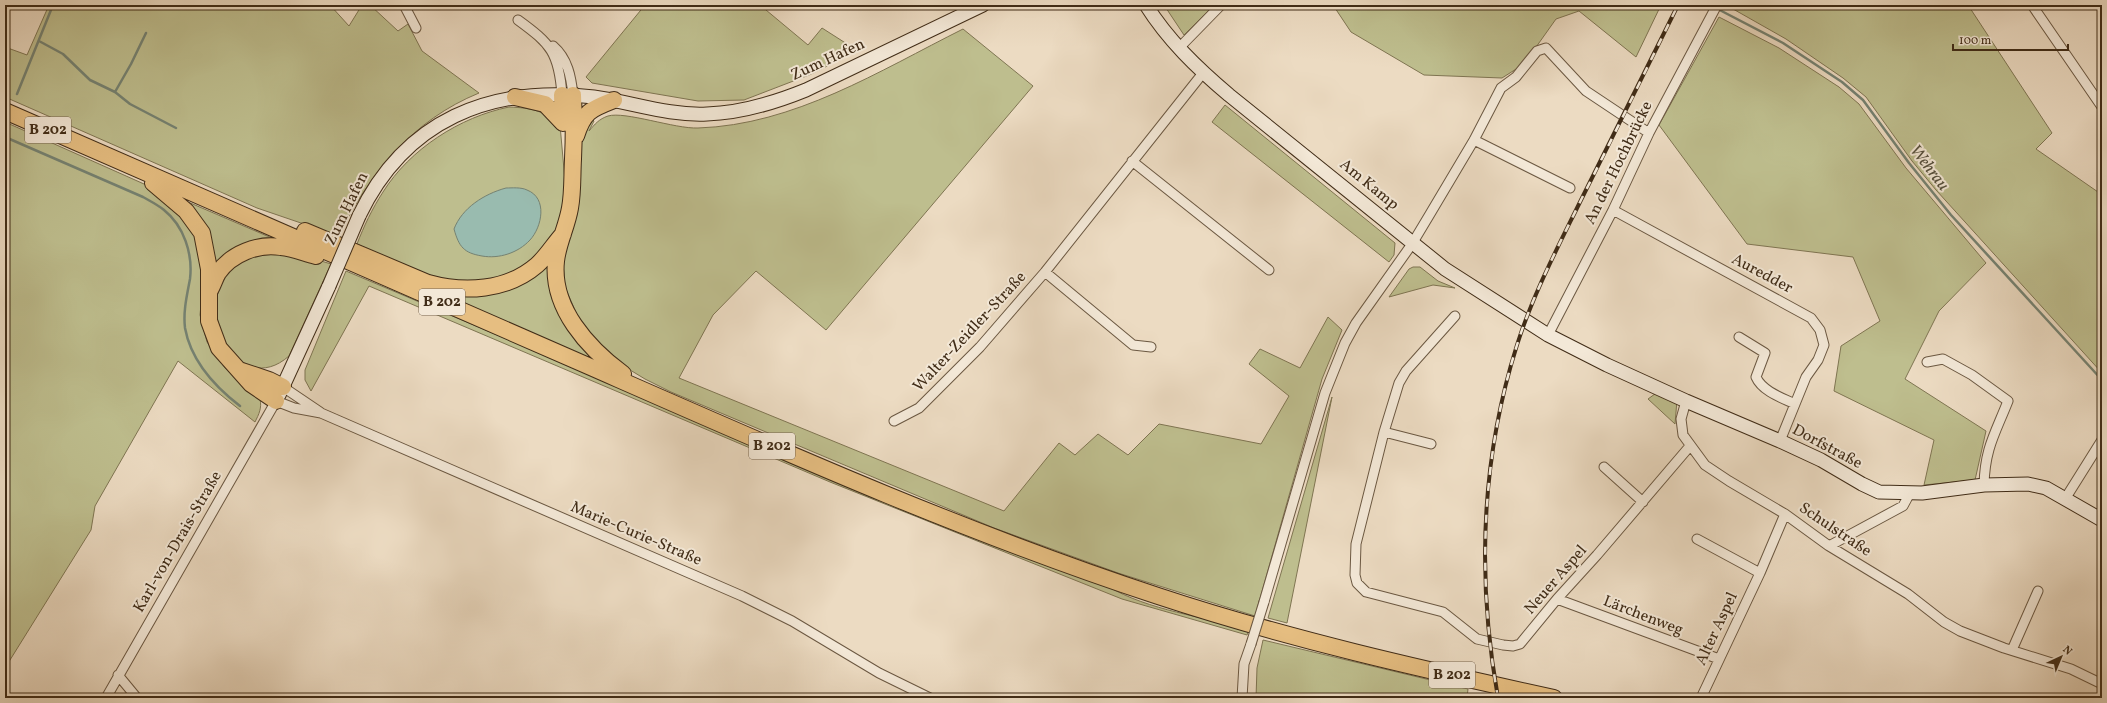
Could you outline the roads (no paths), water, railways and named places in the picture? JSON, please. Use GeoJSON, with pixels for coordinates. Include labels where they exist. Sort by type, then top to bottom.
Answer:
{"type":"FeatureCollection","features":[{"type":"Feature","properties":{"kind":"highway"},"geometry":{"type":"LineString","coordinates":[[563,123],[567,95]]}},
{"type":"Feature","properties":{"kind":"highway"},"geometry":{"type":"LineString","coordinates":[[567,95],[574,141],[571,207],[558,249],[556,273],[560,296],[574,324],[590,346],[605,361],[628,377],[675,404]]}},
{"type":"Feature","properties":{"kind":"highway"},"geometry":{"type":"LineString","coordinates":[[515,97],[544,104],[555,113],[563,123],[573,158]]}},
{"type":"Feature","properties":{"kind":"highway"},"geometry":{"type":"LineString","coordinates":[[574,141],[584,117],[597,107],[614,100]]}},
{"type":"Feature","properties":{"kind":"highway","name":"B 202"},"geometry":{"type":"LineString","coordinates":[[5,111],[675,404],[961,525],[1152,594],[1243,623],[1351,652],[1554,698]]}},
{"type":"Feature","properties":{"kind":"highway"},"geometry":{"type":"LineString","coordinates":[[127,165],[172,197],[186,211],[202,233],[209,269],[209,321],[212,335],[219,348],[255,387],[280,394]]}},
{"type":"Feature","properties":{"kind":"highway"},"geometry":{"type":"LineString","coordinates":[[224,208],[248,210],[329,240],[428,283],[454,288],[490,286],[514,278],[536,265],[563,234]]}},
{"type":"Feature","properties":{"kind":"highway"},"geometry":{"type":"LineString","coordinates":[[210,292],[218,273],[226,264],[245,252],[256,248],[280,246],[357,264]]}},
{"type":"Feature","properties":{"kind":"main road","name":"Zum Hafen"},"geometry":{"type":"LineString","coordinates":[[280,394],[330,286],[368,196],[386,170],[407,148],[425,133],[445,120],[476,107],[515,97],[567,95],[614,100],[678,113],[706,114],[741,111],[784,98],[983,5]]}},
{"type":"Feature","properties":{"kind":"main road","name":"Am Kamp"},"geometry":{"type":"LineString","coordinates":[[1146,5],[1156,21],[1178,49],[1203,73],[1412,244],[1455,276],[1548,335]]}},
{"type":"Feature","properties":{"kind":"main road","name":"Dorfstraße"},"geometry":{"type":"LineString","coordinates":[[1548,335],[1686,402],[1780,441],[1821,460],[1862,484],[1879,492],[1910,493],[1984,485],[2028,484],[2046,488],[2102,520]]}},
{"type":"Feature","properties":{"kind":"street"},"geometry":{"type":"LineString","coordinates":[[404,5],[416,28]]}},
{"type":"Feature","properties":{"kind":"street"},"geometry":{"type":"LineString","coordinates":[[1178,49],[1221,5]]}},
{"type":"Feature","properties":{"kind":"street","name":"An der Hochbrücke"},"geometry":{"type":"LineString","coordinates":[[1548,335],[1613,210],[1649,133],[1717,5]]}},
{"type":"Feature","properties":{"kind":"street"},"geometry":{"type":"LineString","coordinates":[[2032,5],[2102,107]]}},
{"type":"Feature","properties":{"kind":"street"},"geometry":{"type":"LineString","coordinates":[[518,20],[556,48],[566,63],[570,75],[567,95]]}},
{"type":"Feature","properties":{"kind":"street"},"geometry":{"type":"LineString","coordinates":[[1242,698],[1244,664],[1264,602],[1333,368],[1356,323],[1412,244],[1474,140],[1501,88],[1516,77],[1536,52],[1546,48],[1586,91],[1649,133]]}},
{"type":"Feature","properties":{"kind":"street","name":"Walter-Zeidler-Straße"},"geometry":{"type":"LineString","coordinates":[[894,421],[919,408],[980,347],[1045,272],[1203,73]]}},
{"type":"Feature","properties":{"kind":"street"},"geometry":{"type":"LineString","coordinates":[[1474,140],[1570,188]]}},
{"type":"Feature","properties":{"kind":"street"},"geometry":{"type":"LineString","coordinates":[[1132,161],[1269,270]]}},
{"type":"Feature","properties":{"kind":"street","name":"Auredder"},"geometry":{"type":"LineString","coordinates":[[1613,210],[1811,318],[1820,330],[1824,345],[1818,360],[1806,377],[1780,441]]}},
{"type":"Feature","properties":{"kind":"street","name":"Walter-Zeidler-Straße"},"geometry":{"type":"LineString","coordinates":[[1045,272],[1133,345],[1151,347]]}},
{"type":"Feature","properties":{"kind":"street"},"geometry":{"type":"LineString","coordinates":[[1431,444],[1384,432],[1399,383],[1406,371],[1455,316]]}},
{"type":"Feature","properties":{"kind":"street"},"geometry":{"type":"LineString","coordinates":[[1739,337],[1765,352],[1756,377],[1758,383],[1770,392],[1795,404]]}},
{"type":"Feature","properties":{"kind":"street"},"geometry":{"type":"LineString","coordinates":[[1927,362],[1943,359],[1972,375],[2008,401],[1991,440],[1984,465],[1984,485]]}},
{"type":"Feature","properties":{"kind":"street","name":"Marie-Curie-Straße"},"geometry":{"type":"LineString","coordinates":[[280,394],[289,407],[321,413]]}},
{"type":"Feature","properties":{"kind":"street","name":"Marie-Curie-Straße"},"geometry":{"type":"LineString","coordinates":[[280,394],[742,596],[792,621],[879,673],[930,698]]}},
{"type":"Feature","properties":{"kind":"street","name":"Karl-von-Drais-Straße"},"geometry":{"type":"LineString","coordinates":[[106,698],[280,394]]}},
{"type":"Feature","properties":{"kind":"street","name":"Schulstraße"},"geometry":{"type":"LineString","coordinates":[[1686,402],[1681,419],[1683,435],[1705,465],[1785,514],[1829,546],[1908,594],[1944,622],[1960,631],[2071,669],[2102,684]]}},
{"type":"Feature","properties":{"kind":"street","name":"Neuer Aspel"},"geometry":{"type":"LineString","coordinates":[[1384,432],[1358,528],[1355,560],[1357,583],[1366,592],[1443,612],[1477,639],[1513,646],[1520,644],[1557,599],[1643,502],[1690,446]]}},
{"type":"Feature","properties":{"kind":"street"},"geometry":{"type":"LineString","coordinates":[[2065,499],[2102,440]]}},
{"type":"Feature","properties":{"kind":"street"},"geometry":{"type":"LineString","coordinates":[[1604,467],[1643,502]]}},
{"type":"Feature","properties":{"kind":"street"},"geometry":{"type":"LineString","coordinates":[[1829,546],[1903,506],[1910,493]]}},
{"type":"Feature","properties":{"kind":"street","name":"Alter Aspel"},"geometry":{"type":"LineString","coordinates":[[1701,698],[1760,574],[1785,514]]}},
{"type":"Feature","properties":{"kind":"street"},"geometry":{"type":"LineString","coordinates":[[1697,539],[1760,574]]}},
{"type":"Feature","properties":{"kind":"street"},"geometry":{"type":"LineString","coordinates":[[2012,650],[2038,591]]}},
{"type":"Feature","properties":{"kind":"street","name":"Lärchenweg"},"geometry":{"type":"LineString","coordinates":[[1557,599],[1719,659]]}},
{"type":"Feature","properties":{"kind":"street"},"geometry":{"type":"LineString","coordinates":[[118,675],[137,698]]}},
{"type":"Feature","properties":{"kind":"water"},"geometry":{"type":"Polygon","coordinates":[[[506,188],[525,189],[534,194],[538,199],[541,213],[538,228],[525,245],[508,254],[488,257],[476,255],[467,251],[460,245],[454,229],[458,221],[468,208],[482,198],[506,188]]]}},
{"type":"Feature","properties":{"kind":"waterway"},"geometry":{"type":"LineString","coordinates":[[17,94],[53,5]]}},
{"type":"Feature","properties":{"kind":"waterway","name":"Wehrau"},"geometry":{"type":"LineString","coordinates":[[1710,5],[1783,43],[1842,82],[1863,100],[1909,163],[1951,215],[2102,380]]}},
{"type":"Feature","properties":{"kind":"waterway"},"geometry":{"type":"LineString","coordinates":[[39,41],[63,54],[90,80],[115,92],[146,33]]}},
{"type":"Feature","properties":{"kind":"waterway"},"geometry":{"type":"LineString","coordinates":[[115,92],[130,104],[176,128]]}},
{"type":"Feature","properties":{"kind":"waterway"},"geometry":{"type":"LineString","coordinates":[[5,137],[143,197],[159,206],[171,217],[177,224],[186,241],[190,260],[191,270],[186,303],[185,328],[192,351],[205,372],[221,390],[240,406]]}},
{"type":"Feature","properties":{"kind":"railway"},"geometry":{"type":"LineString","coordinates":[[1498,698],[1491,654],[1487,609],[1485,565],[1486,520],[1496,432],[1505,388],[1523,326],[1546,271],[1678,5]]}}]}
